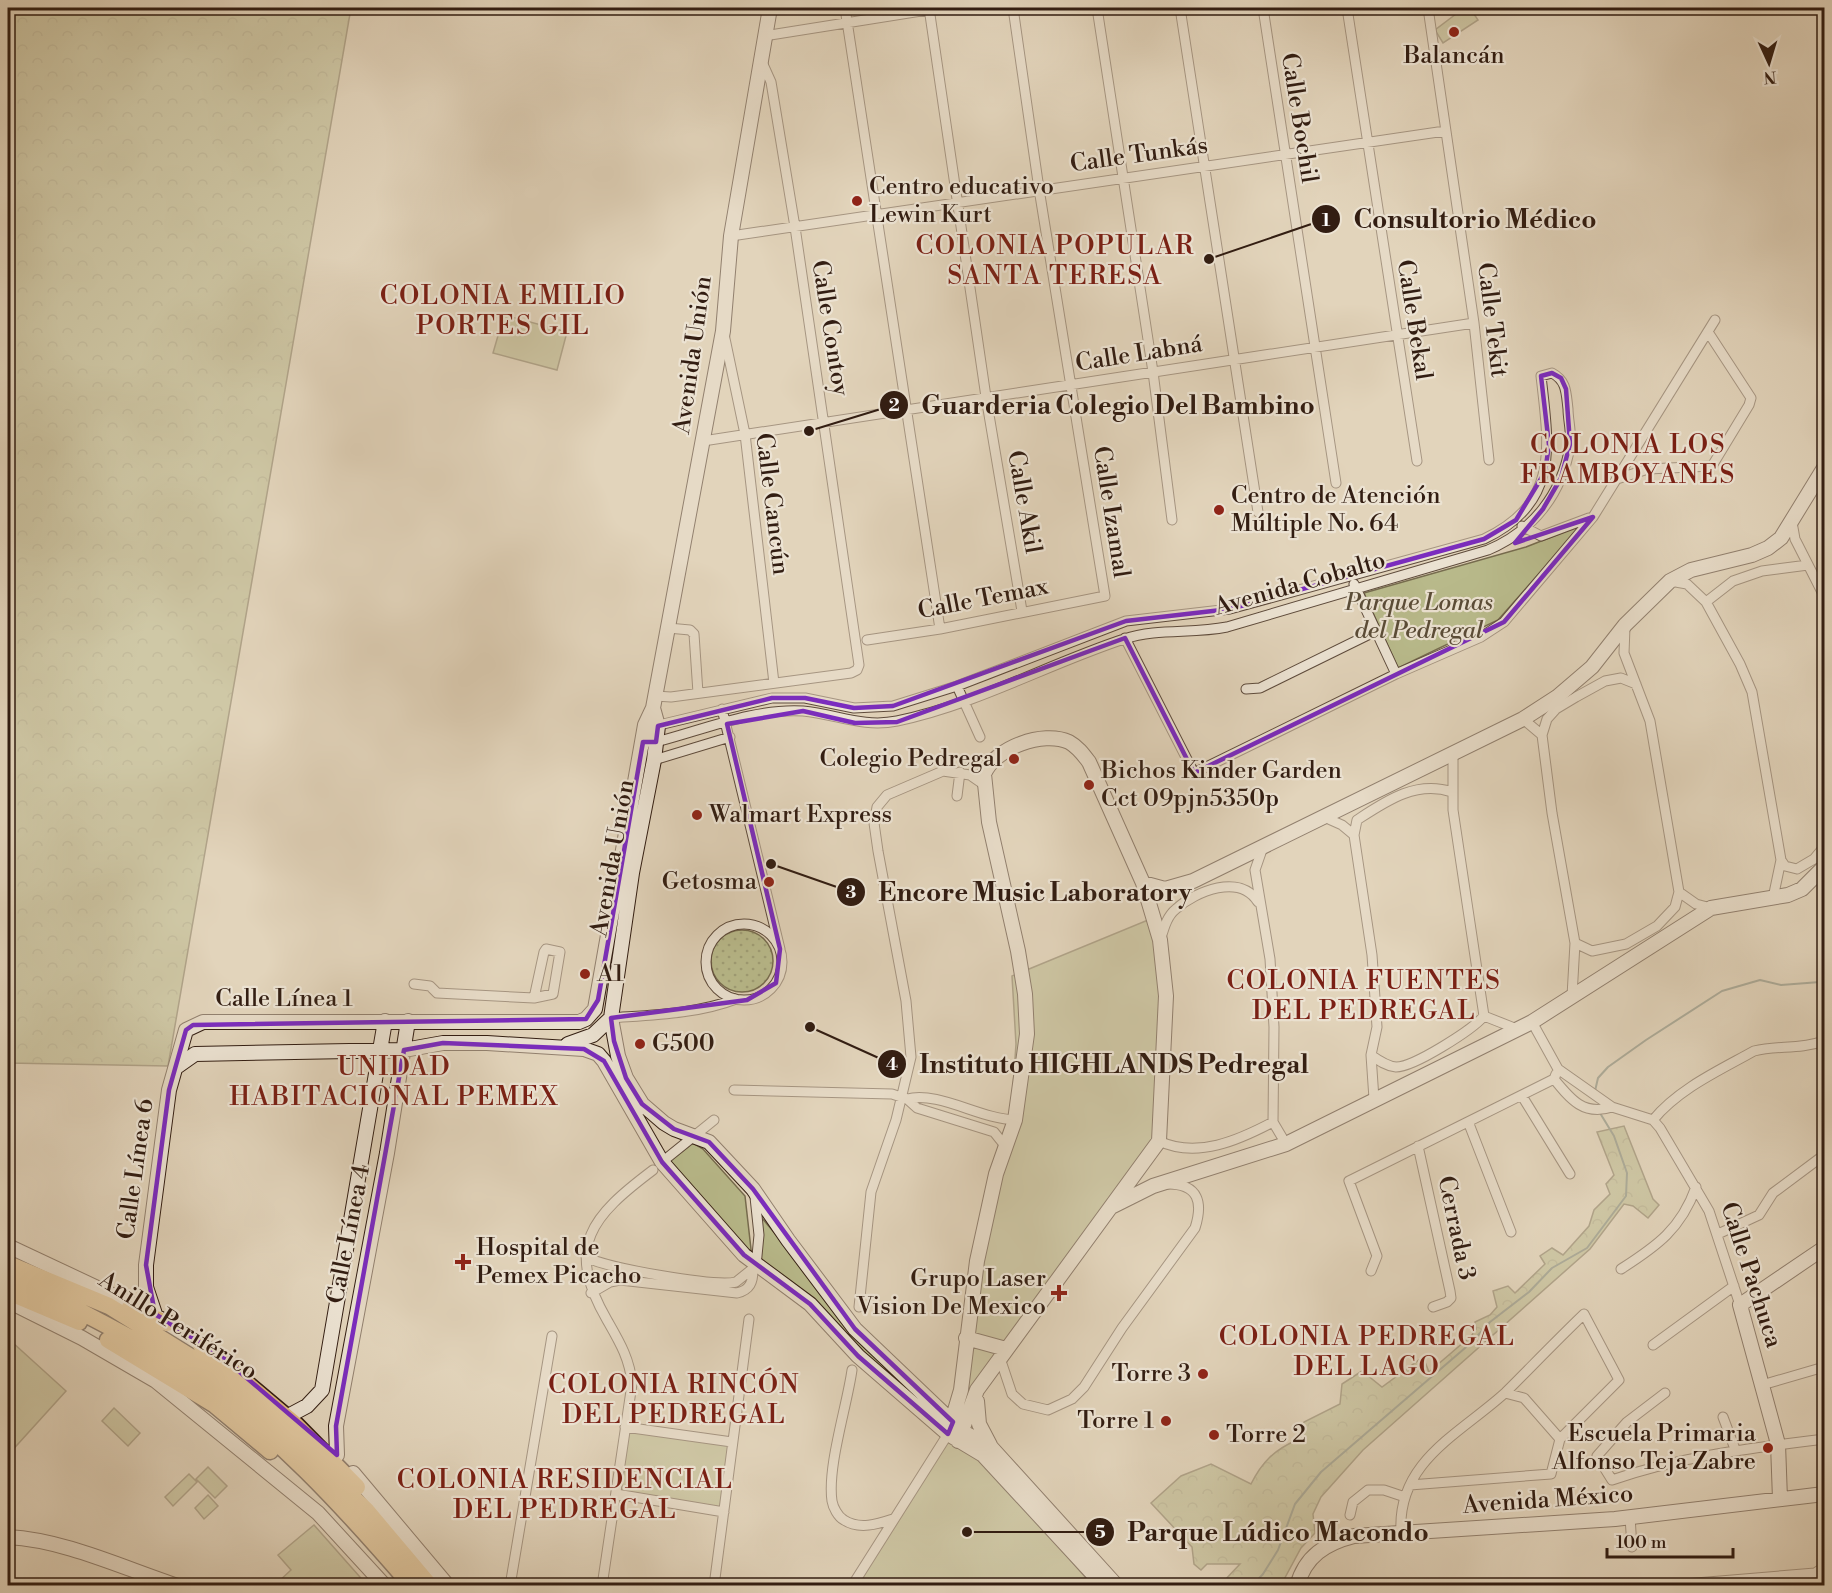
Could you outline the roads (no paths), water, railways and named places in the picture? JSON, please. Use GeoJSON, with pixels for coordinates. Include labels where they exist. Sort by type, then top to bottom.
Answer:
{"type":"FeatureCollection","features":[{"type":"Feature","properties":{"kind":"highway"},"geometry":{"type":"LineString","coordinates":[[8,1257],[33,1265],[161,1319]]}},
{"type":"Feature","properties":{"kind":"highway","name":"Anillo Periférico"},"geometry":{"type":"LineString","coordinates":[[8,1264],[109,1306],[223,1377],[254,1401],[366,1510],[429,1586]]}},
{"type":"Feature","properties":{"kind":"highway"},"geometry":{"type":"LineString","coordinates":[[8,1269],[103,1312],[177,1356],[244,1402],[353,1505],[421,1586]]}},
{"type":"Feature","properties":{"kind":"highway"},"geometry":{"type":"LineString","coordinates":[[8,1278],[46,1293],[187,1371],[258,1426],[352,1516],[412,1586]]}},
{"type":"Feature","properties":{"kind":"highway"},"geometry":{"type":"LineString","coordinates":[[8,1285],[46,1293]]}},
{"type":"Feature","properties":{"kind":"highway","name":"Anillo Periférico"},"geometry":{"type":"LineString","coordinates":[[9,1299],[81,1323],[215,1405],[329,1501],[405,1586]]}},
{"type":"Feature","properties":{"kind":"highway"},"geometry":{"type":"LineString","coordinates":[[201,1345],[250,1384],[336,1464],[441,1586]]}},
{"type":"Feature","properties":{"kind":"street","name":"Avenida Unión"},"geometry":{"type":"LineString","coordinates":[[591,1014],[598,1000],[650,742],[654,702],[723,332],[731,236],[770,8]]}},
{"type":"Feature","properties":{"kind":"street"},"geometry":{"type":"LineString","coordinates":[[845,8],[940,628]]}},
{"type":"Feature","properties":{"kind":"street"},"geometry":{"type":"LineString","coordinates":[[764,36],[933,8]]}},
{"type":"Feature","properties":{"kind":"street","name":"Calle Akil"},"geometry":{"type":"LineString","coordinates":[[933,8],[986,397],[1022,611]]}},
{"type":"Feature","properties":{"kind":"street","name":"Calle Izamal"},"geometry":{"type":"LineString","coordinates":[[1013,8],[1039,189],[1105,596]]}},
{"type":"Feature","properties":{"kind":"street"},"geometry":{"type":"LineString","coordinates":[[1097,8],[1153,372],[1172,520]]}},
{"type":"Feature","properties":{"kind":"street"},"geometry":{"type":"LineString","coordinates":[[1180,8],[1258,512]]}},
{"type":"Feature","properties":{"kind":"street","name":"Calle Bochil"},"geometry":{"type":"LineString","coordinates":[[1263,8],[1336,483]]}},
{"type":"Feature","properties":{"kind":"street","name":"Calle Bekal"},"geometry":{"type":"LineString","coordinates":[[1347,8],[1417,461]]}},
{"type":"Feature","properties":{"kind":"street","name":"Calle Tekit"},"geometry":{"type":"LineString","coordinates":[[1428,8],[1474,323],[1489,460]]}},
{"type":"Feature","properties":{"kind":"street","name":"Calle Contoy"},"geometry":{"type":"LineString","coordinates":[[760,60],[771,82],[795,227],[859,665],[857,670],[851,673],[774,683]]}},
{"type":"Feature","properties":{"kind":"street","name":"Calle Tunkás"},"geometry":{"type":"LineString","coordinates":[[731,236],[1445,130]]}},
{"type":"Feature","properties":{"kind":"street"},"geometry":{"type":"LineString","coordinates":[[1125,638],[1194,773],[1396,674],[1481,637],[1504,622],[1593,517],[1715,320]]}},
{"type":"Feature","properties":{"kind":"street","name":"Calle Labná"},"geometry":{"type":"LineString","coordinates":[[703,441],[1474,323]]}},
{"type":"Feature","properties":{"kind":"street","name":"Calle Cancún"},"geometry":{"type":"LineString","coordinates":[[723,332],[731,358],[745,434],[774,683]]}},
{"type":"Feature","properties":{"kind":"street"},"geometry":{"type":"LineString","coordinates":[[1617,479],[1648,469],[1705,468],[1715,462],[1749,405],[1750,398],[1708,332]]}},
{"type":"Feature","properties":{"kind":"street","name":"Avenida Cobalto"},"geometry":{"type":"LineString","coordinates":[[650,742],[773,712],[803,711],[876,724],[923,714],[1125,638],[1172,629],[1208,631],[1227,627],[1488,550],[1512,540],[1526,530],[1543,509],[1561,478],[1570,444],[1566,389],[1561,378],[1552,373],[1541,376],[1549,445],[1545,471],[1534,495],[1516,520],[1484,539],[1230,609],[1126,621],[919,699],[873,709],[805,698],[772,698],[652,726]]}},
{"type":"Feature","properties":{"kind":"street"},"geometry":{"type":"LineString","coordinates":[[1143,883],[1165,889],[1174,888],[1263,847],[1523,719],[1557,697],[1592,667],[1625,625],[1670,581],[1691,570],[1752,555],[1768,548],[1781,538],[1824,468]]}},
{"type":"Feature","properties":{"kind":"street"},"geometry":{"type":"LineString","coordinates":[[1516,520],[1526,530],[1541,536],[1593,517]]}},
{"type":"Feature","properties":{"kind":"street"},"geometry":{"type":"LineString","coordinates":[[1792,522],[1795,539],[1824,596]]}},
{"type":"Feature","properties":{"kind":"street"},"geometry":{"type":"LineString","coordinates":[[1706,602],[1732,580],[1762,571],[1808,566]]}},
{"type":"Feature","properties":{"kind":"street"},"geometry":{"type":"LineString","coordinates":[[1352,576],[1396,674]]}},
{"type":"Feature","properties":{"kind":"street"},"geometry":{"type":"LineString","coordinates":[[1670,581],[1687,584],[1706,602],[1740,664],[1752,692],[1781,860],[1773,898]]}},
{"type":"Feature","properties":{"kind":"street","name":"Calle Temax"},"geometry":{"type":"LineString","coordinates":[[867,640],[1105,596]]}},
{"type":"Feature","properties":{"kind":"street"},"geometry":{"type":"LineString","coordinates":[[1575,943],[1592,951],[1626,944],[1656,926],[1675,906],[1679,892],[1650,721],[1624,653],[1625,625]]}},
{"type":"Feature","properties":{"kind":"street"},"geometry":{"type":"LineString","coordinates":[[668,628],[692,631],[698,693]]}},
{"type":"Feature","properties":{"kind":"street"},"geometry":{"type":"LineString","coordinates":[[1246,689],[1260,688],[1376,631]]}},
{"type":"Feature","properties":{"kind":"street"},"geometry":{"type":"LineString","coordinates":[[1572,996],[1575,943],[1552,813],[1542,735],[1547,719],[1556,709],[1596,686],[1621,678],[1636,684]]}},
{"type":"Feature","properties":{"kind":"street"},"geometry":{"type":"LineString","coordinates":[[654,702],[698,693],[774,683]]}},
{"type":"Feature","properties":{"kind":"street"},"geometry":{"type":"LineString","coordinates":[[957,686],[980,737]]}},
{"type":"Feature","properties":{"kind":"street"},"geometry":{"type":"LineString","coordinates":[[561,1046],[593,1035],[611,1018],[656,1015],[722,1004],[736,999],[759,997],[768,991],[781,972],[780,949],[722,709]]}},
{"type":"Feature","properties":{"kind":"street"},"geometry":{"type":"LineString","coordinates":[[1523,719],[1542,735]]}},
{"type":"Feature","properties":{"kind":"street"},"geometry":{"type":"LineString","coordinates":[[654,760],[730,736]]}},
{"type":"Feature","properties":{"kind":"street"},"geometry":{"type":"LineString","coordinates":[[852,1586],[892,1519],[956,1432],[963,1409],[966,1338],[976,1261],[996,1174],[1015,1120],[1027,1034],[1025,994],[983,784],[987,766],[996,757],[1044,739],[1068,742],[1079,749],[1089,762],[1143,883],[1160,940],[1166,996],[1159,1142],[963,1409]]}},
{"type":"Feature","properties":{"kind":"street","name":"Avenida Unión"},"geometry":{"type":"LineString","coordinates":[[650,742],[654,760],[632,873],[611,1018],[618,1056],[626,1078],[642,1104],[674,1129],[709,1142],[753,1189],[855,1329],[956,1432]]}},
{"type":"Feature","properties":{"kind":"street"},"geometry":{"type":"LineString","coordinates":[[1453,753],[1452,792],[1468,921],[1484,1016]]}},
{"type":"Feature","properties":{"kind":"street"},"geometry":{"type":"LineString","coordinates":[[859,1307],[871,1192],[905,1098],[911,1057],[910,1032],[874,823],[878,807],[887,795],[928,776],[944,771],[960,772],[970,775],[983,784]]}},
{"type":"Feature","properties":{"kind":"street"},"geometry":{"type":"LineString","coordinates":[[957,796],[960,772]]}},
{"type":"Feature","properties":{"kind":"street"},"geometry":{"type":"LineString","coordinates":[[1374,1099],[1371,1055],[1377,1017],[1372,955],[1354,835],[1357,820],[1390,798],[1436,787],[1452,792]]}},
{"type":"Feature","properties":{"kind":"street"},"geometry":{"type":"LineString","coordinates":[[1323,817],[1342,825],[1354,835]]}},
{"type":"Feature","properties":{"kind":"street"},"geometry":{"type":"LineString","coordinates":[[1263,847],[1255,870],[1270,959],[1274,1015],[1273,1122],[1286,1144]]}},
{"type":"Feature","properties":{"kind":"street"},"geometry":{"type":"LineString","coordinates":[[1781,860],[1785,866],[1797,869],[1814,859],[1824,847]]}},
{"type":"Feature","properties":{"kind":"street"},"geometry":{"type":"LineString","coordinates":[[1109,1208],[1153,1186],[1286,1144],[1532,1022],[1711,908],[1773,898],[1802,889],[1824,867]]}},
{"type":"Feature","properties":{"kind":"street"},"geometry":{"type":"LineString","coordinates":[[1160,940],[1167,921],[1176,908],[1223,886],[1244,889],[1260,904]]}},
{"type":"Feature","properties":{"kind":"street"},"geometry":{"type":"LineString","coordinates":[[1679,892],[1696,903],[1711,908]]}},
{"type":"Feature","properties":{"kind":"street"},"geometry":{"type":"LineString","coordinates":[[736,999],[723,994],[707,974],[705,960],[708,948],[715,936],[726,928],[738,924],[752,924],[764,929],[774,938],[780,949]]}},
{"type":"Feature","properties":{"kind":"street"},"geometry":{"type":"LineString","coordinates":[[414,984],[430,986],[437,993],[534,998],[553,994],[560,952],[546,949],[544,952],[534,998]]}},
{"type":"Feature","properties":{"kind":"street","name":"Calle Línea 1"},"geometry":{"type":"LineString","coordinates":[[178,1066],[186,1030],[203,1022],[579,1022],[591,1014]]}},
{"type":"Feature","properties":{"kind":"street"},"geometry":{"type":"LineString","coordinates":[[1484,1016],[1517,1029]]}},
{"type":"Feature","properties":{"kind":"street"},"geometry":{"type":"LineString","coordinates":[[1371,1055],[1385,1064],[1406,1065],[1468,1032],[1484,1016]]}},
{"type":"Feature","properties":{"kind":"street","name":"Calle Línea 4"},"geometry":{"type":"LineString","coordinates":[[292,1414],[307,1406],[322,1390],[385,1021]]}},
{"type":"Feature","properties":{"kind":"street","name":"Calle Línea 4"},"geometry":{"type":"LineString","coordinates":[[337,1455],[336,1426],[387,1153],[408,1021]]}},
{"type":"Feature","properties":{"kind":"street"},"geometry":{"type":"LineString","coordinates":[[488,1043],[485,1033],[489,1021]]}},
{"type":"Feature","properties":{"kind":"street"},"geometry":{"type":"LineString","coordinates":[[1532,1022],[1558,1069],[1608,1103],[1653,1120],[1662,1109],[1682,1095],[1754,1051],[1767,1048],[1793,1049],[1824,1041]]}},
{"type":"Feature","properties":{"kind":"street"},"geometry":{"type":"LineString","coordinates":[[178,1066],[195,1054],[404,1050],[443,1043],[561,1046],[584,1049],[598,1054],[657,1166],[755,1268],[810,1304],[858,1356],[984,1455],[1104,1586]]}},
{"type":"Feature","properties":{"kind":"street","name":"Calle Línea 6"},"geometry":{"type":"LineString","coordinates":[[161,1319],[147,1287],[146,1265],[170,1090],[178,1066]]}},
{"type":"Feature","properties":{"kind":"street"},"geometry":{"type":"LineString","coordinates":[[1371,1271],[1377,1256],[1349,1181],[1468,1124],[1554,1079],[1558,1069]]}},
{"type":"Feature","properties":{"kind":"street"},"geometry":{"type":"LineString","coordinates":[[1554,1079],[1569,1099],[1581,1107],[1602,1110],[1608,1103]]}},
{"type":"Feature","properties":{"kind":"street"},"geometry":{"type":"LineString","coordinates":[[734,1090],[892,1094],[905,1098],[917,1108],[994,1132],[1006,1147]]}},
{"type":"Feature","properties":{"kind":"street"},"geometry":{"type":"LineString","coordinates":[[905,1098],[921,1095],[997,1119],[1015,1120]]}},
{"type":"Feature","properties":{"kind":"street"},"geometry":{"type":"LineString","coordinates":[[1522,1096],[1570,1174]]}},
{"type":"Feature","properties":{"kind":"street"},"geometry":{"type":"LineString","coordinates":[[602,1586],[632,1384],[631,1368],[622,1344],[591,1293],[586,1257],[590,1232],[628,1188],[714,1120]]}},
{"type":"Feature","properties":{"kind":"street","name":"Calle Pachuca"},"geometry":{"type":"LineString","coordinates":[[1653,1120],[1696,1187],[1709,1210],[1718,1234],[1778,1444],[1780,1499]]}},
{"type":"Feature","properties":{"kind":"street"},"geometry":{"type":"LineString","coordinates":[[1159,1142],[1175,1149],[1226,1145],[1273,1122]]}},
{"type":"Feature","properties":{"kind":"street"},"geometry":{"type":"LineString","coordinates":[[1468,1124],[1511,1232]]}},
{"type":"Feature","properties":{"kind":"street","name":"Cerrada 3"},"geometry":{"type":"LineString","coordinates":[[1418,1146],[1451,1298],[1447,1302],[1432,1307]]}},
{"type":"Feature","properties":{"kind":"street"},"geometry":{"type":"LineString","coordinates":[[1718,1234],[1759,1215],[1773,1193],[1824,1155]]}},
{"type":"Feature","properties":{"kind":"street"},"geometry":{"type":"LineString","coordinates":[[1003,1354],[1012,1394],[1023,1404],[1036,1409],[1048,1410],[1072,1399],[1084,1387],[1122,1328],[1196,1228],[1201,1210],[1193,1193],[1178,1184],[1153,1186]]}},
{"type":"Feature","properties":{"kind":"street"},"geometry":{"type":"LineString","coordinates":[[1621,1269],[1657,1245],[1678,1225],[1688,1209],[1696,1187]]}},
{"type":"Feature","properties":{"kind":"street"},"geometry":{"type":"LineString","coordinates":[[586,1257],[600,1265],[663,1279],[737,1293],[745,1290],[751,1284],[755,1268],[758,1214],[753,1189]]}},
{"type":"Feature","properties":{"kind":"street"},"geometry":{"type":"LineString","coordinates":[[8,1246],[161,1319],[221,1356],[292,1414],[337,1455],[460,1586]]}},
{"type":"Feature","properties":{"kind":"street"},"geometry":{"type":"LineString","coordinates":[[1740,1305],[1824,1248]]}},
{"type":"Feature","properties":{"kind":"street"},"geometry":{"type":"LineString","coordinates":[[591,1293],[610,1282],[620,1280],[663,1279]]}},
{"type":"Feature","properties":{"kind":"street"},"geometry":{"type":"LineString","coordinates":[[1653,1345],[1734,1286]]}},
{"type":"Feature","properties":{"kind":"street"},"geometry":{"type":"LineString","coordinates":[[9,1299],[156,1381],[338,1531],[385,1586]]}},
{"type":"Feature","properties":{"kind":"street"},"geometry":{"type":"LineString","coordinates":[[1401,1532],[1400,1512],[1405,1497],[1410,1485],[1429,1455],[1505,1393],[1584,1314],[1619,1380],[1560,1439],[1551,1473],[1410,1485]]}},
{"type":"Feature","properties":{"kind":"street"},"geometry":{"type":"LineString","coordinates":[[714,1586],[749,1319]]}},
{"type":"Feature","properties":{"kind":"street"},"geometry":{"type":"LineString","coordinates":[[510,1586],[552,1336]]}},
{"type":"Feature","properties":{"kind":"street"},"geometry":{"type":"LineString","coordinates":[[966,1338],[1003,1354]]}},
{"type":"Feature","properties":{"kind":"street"},"geometry":{"type":"LineString","coordinates":[[1762,1385],[1824,1367]]}},
{"type":"Feature","properties":{"kind":"street"},"geometry":{"type":"LineString","coordinates":[[852,1370],[836,1455],[832,1503],[844,1521],[872,1526],[892,1519]]}},
{"type":"Feature","properties":{"kind":"street"},"geometry":{"type":"LineString","coordinates":[[977,1390],[979,1424],[990,1446],[1117,1586]]}},
{"type":"Feature","properties":{"kind":"street"},"geometry":{"type":"LineString","coordinates":[[1505,1393],[1524,1398],[1560,1439]]}},
{"type":"Feature","properties":{"kind":"street"},"geometry":{"type":"LineString","coordinates":[[1665,1393],[1627,1422],[1597,1456],[1612,1480],[1646,1468],[1735,1449],[1824,1438]]}},
{"type":"Feature","properties":{"kind":"street"},"geometry":{"type":"LineString","coordinates":[[1723,1417],[1735,1449]]}},
{"type":"Feature","properties":{"kind":"street"},"geometry":{"type":"LineString","coordinates":[[625,1427],[732,1442]]}},
{"type":"Feature","properties":{"kind":"street"},"geometry":{"type":"LineString","coordinates":[[956,1432],[990,1446]]}},
{"type":"Feature","properties":{"kind":"street"},"geometry":{"type":"LineString","coordinates":[[290,1490],[375,1586]]}},
{"type":"Feature","properties":{"kind":"street"},"geometry":{"type":"LineString","coordinates":[[1350,1515],[1353,1502],[1368,1490],[1384,1490],[1405,1497]]}},
{"type":"Feature","properties":{"kind":"street"},"geometry":{"type":"LineString","coordinates":[[371,1492],[448,1586]]}},
{"type":"Feature","properties":{"kind":"street"},"geometry":{"type":"LineString","coordinates":[[616,1494],[724,1512]]}},
{"type":"Feature","properties":{"kind":"street","name":"Avenida México"},"geometry":{"type":"LineString","coordinates":[[1297,1586],[1304,1567],[1330,1543],[1364,1534],[1629,1517],[1824,1494]]}},
{"type":"Feature","properties":{"kind":"street"},"geometry":{"type":"LineString","coordinates":[[1629,1517],[1632,1547]]}},
{"type":"Feature","properties":{"kind":"street"},"geometry":{"type":"LineString","coordinates":[[8,1537],[40,1542],[73,1551],[178,1586]]}},
{"type":"Feature","properties":{"kind":"street"},"geometry":{"type":"LineString","coordinates":[[1660,1586],[1815,1573],[1824,1567]]}},
{"type":"Feature","properties":{"kind":"street"},"geometry":{"type":"LineString","coordinates":[[1338,1586],[1356,1586]]}},
{"type":"Feature","properties":{"kind":"waterway"},"geometry":{"type":"LineString","coordinates":[[1595,1091],[1598,1078],[1608,1067],[1722,991],[1760,980],[1781,985],[1820,982],[1824,979]]}},
{"type":"Feature","properties":{"kind":"waterway"},"geometry":{"type":"LineString","coordinates":[[1252,1586],[1263,1574],[1278,1550],[1295,1504],[1321,1472],[1472,1342],[1490,1322],[1529,1292],[1552,1268],[1587,1248],[1626,1196],[1627,1173],[1614,1136],[1600,1113]]}},
{"type":"Feature","properties":{"kind":"place","name":"Balancán"},"geometry":{"type":"Point","coordinates":[1454,32]}},
{"type":"Feature","properties":{"kind":"place","name":"Centro educativo Lewin Kurt"},"geometry":{"type":"Point","coordinates":[857,201]}},
{"type":"Feature","properties":{"kind":"place","name":"Consultorio Médico"},"geometry":{"type":"Point","coordinates":[1209,259]}},
{"type":"Feature","properties":{"kind":"place","name":"Guarderia Colegio Del Bambino"},"geometry":{"type":"Point","coordinates":[809,431]}},
{"type":"Feature","properties":{"kind":"place","name":"Centro de Atención Múltiple No. 64"},"geometry":{"type":"Point","coordinates":[1219,510]}},
{"type":"Feature","properties":{"kind":"place","name":"Colegio Pedregal"},"geometry":{"type":"Point","coordinates":[1014,759]}},
{"type":"Feature","properties":{"kind":"place","name":"Bichos Kinder Garden Cct 09pjn5350p"},"geometry":{"type":"Point","coordinates":[1089,785]}},
{"type":"Feature","properties":{"kind":"place","name":"Walmart Express"},"geometry":{"type":"Point","coordinates":[697,815]}},
{"type":"Feature","properties":{"kind":"place","name":"Encore Music Laboratory"},"geometry":{"type":"Point","coordinates":[771,864]}},
{"type":"Feature","properties":{"kind":"place","name":"Getosma"},"geometry":{"type":"Point","coordinates":[769,882]}},
{"type":"Feature","properties":{"kind":"place","name":"A1"},"geometry":{"type":"Point","coordinates":[585,974]}},
{"type":"Feature","properties":{"kind":"place","name":"Instituto HIGHLANDS Pedregal"},"geometry":{"type":"Point","coordinates":[810,1027]}},
{"type":"Feature","properties":{"kind":"place","name":"G500"},"geometry":{"type":"Point","coordinates":[640,1044]}},
{"type":"Feature","properties":{"kind":"place","name":"Hospital de Pemex Picacho"},"geometry":{"type":"Point","coordinates":[463,1262]}},
{"type":"Feature","properties":{"kind":"place","name":"Grupo Laser Vision De Mexico"},"geometry":{"type":"Point","coordinates":[1059,1293]}},
{"type":"Feature","properties":{"kind":"place","name":"Torre 3"},"geometry":{"type":"Point","coordinates":[1203,1374]}},
{"type":"Feature","properties":{"kind":"place","name":"Torre 1"},"geometry":{"type":"Point","coordinates":[1166,1421]}},
{"type":"Feature","properties":{"kind":"place","name":"Torre 2"},"geometry":{"type":"Point","coordinates":[1214,1435]}},
{"type":"Feature","properties":{"kind":"place","name":"Escuela Primaria Alfonso Teja Zabre"},"geometry":{"type":"Point","coordinates":[1768,1448]}},
{"type":"Feature","properties":{"kind":"place","name":"Parque Lúdico Macondo"},"geometry":{"type":"Point","coordinates":[967,1532]}},
{"type":"Feature","properties":{"kind":"district","name":"COLONIA POPULAR SANTA TERESA"},"geometry":{"type":"Point","coordinates":[1055,261]}},
{"type":"Feature","properties":{"kind":"district","name":"COLONIA EMILIO PORTES GIL"},"geometry":{"type":"Point","coordinates":[503,311]}},
{"type":"Feature","properties":{"kind":"district","name":"COLONIA LOS FRAMBOYANES"},"geometry":{"type":"Point","coordinates":[1628,460]}},
{"type":"Feature","properties":{"kind":"district","name":"COLONIA FUENTES DEL PEDREGAL"},"geometry":{"type":"Point","coordinates":[1364,996]}},
{"type":"Feature","properties":{"kind":"district","name":"UNIDAD HABITACIONAL PEMEX"},"geometry":{"type":"Point","coordinates":[394,1082]}},
{"type":"Feature","properties":{"kind":"district","name":"COLONIA PEDREGAL DEL LAGO"},"geometry":{"type":"Point","coordinates":[1367,1352]}},
{"type":"Feature","properties":{"kind":"district","name":"COLONIA RINCÓN DEL PEDREGAL"},"geometry":{"type":"Point","coordinates":[674,1400]}},
{"type":"Feature","properties":{"kind":"district","name":"COLONIA RESIDENCIAL DEL PEDREGAL"},"geometry":{"type":"Point","coordinates":[565,1495]}},
{"type":"Feature","properties":{"kind":"park label","name":"Parque Lomas del Pedregal"},"geometry":{"type":"Point","coordinates":[1419,617]}}]}
